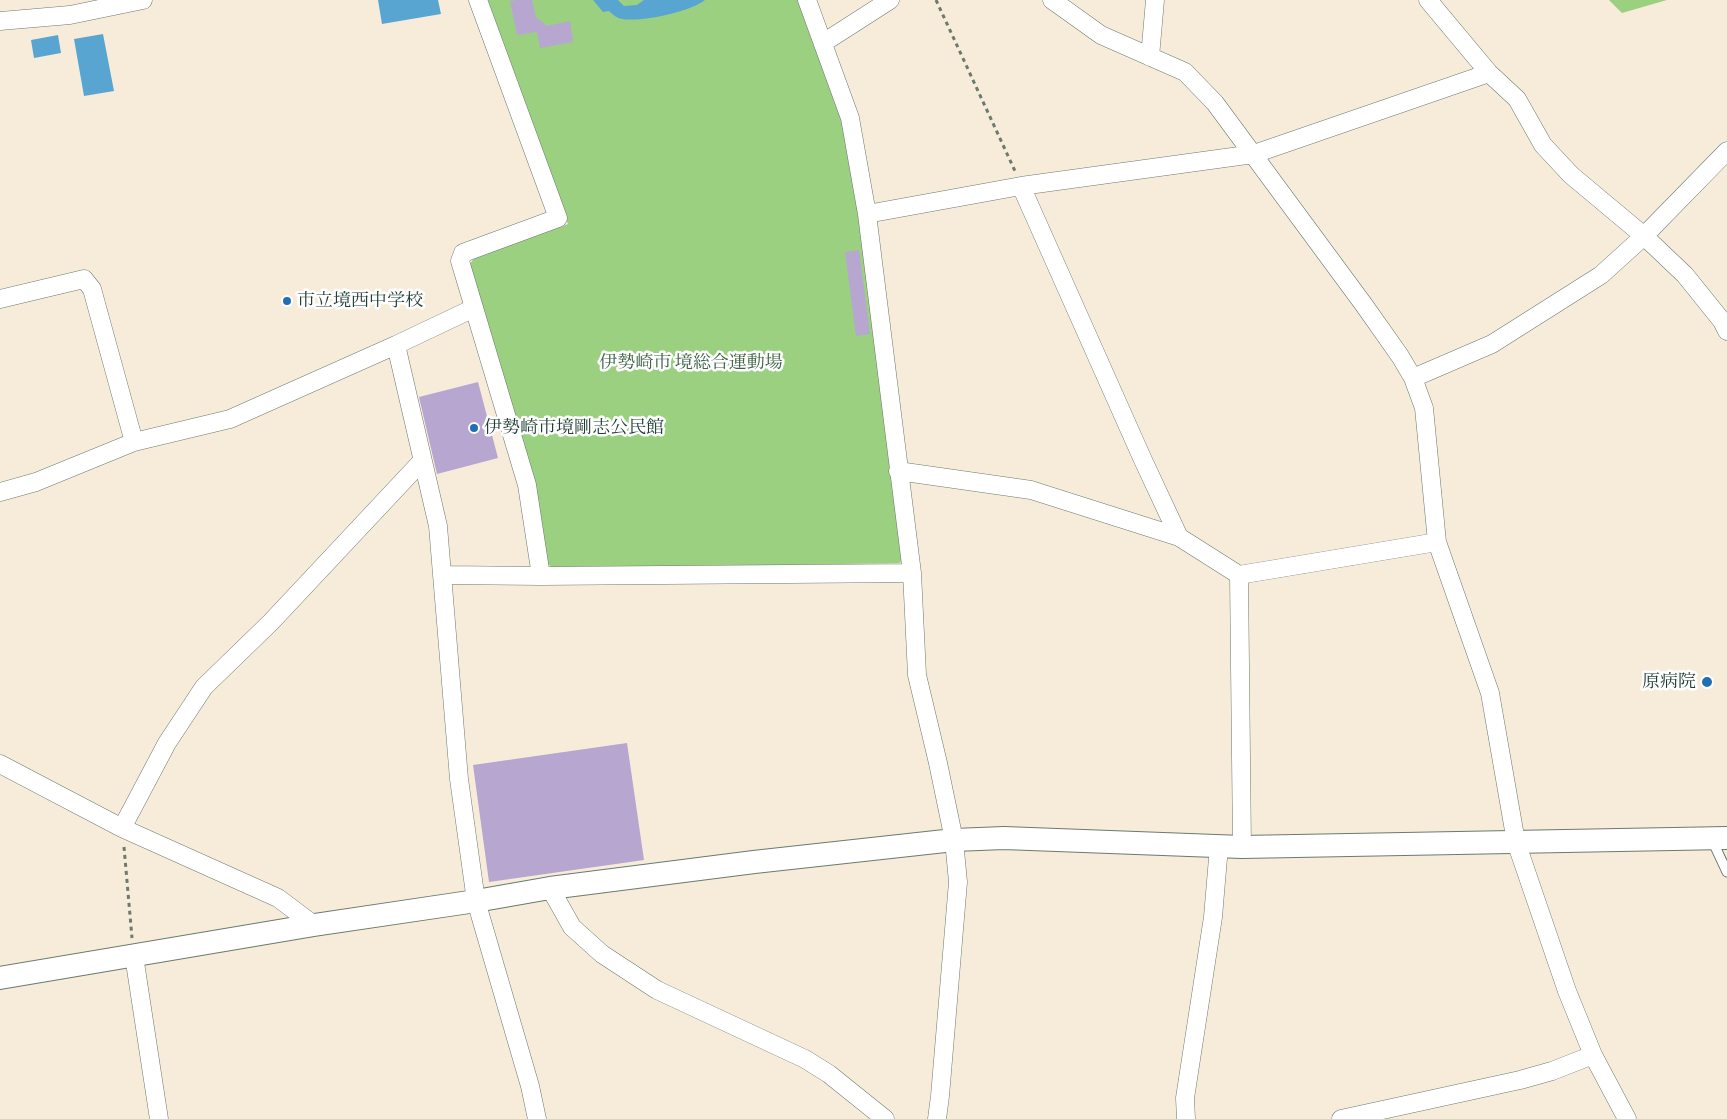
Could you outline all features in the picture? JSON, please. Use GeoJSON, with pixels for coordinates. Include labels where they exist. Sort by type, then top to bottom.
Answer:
{"type":"FeatureCollection","features":[{"type":"Feature","properties":{"kind":"street"},"geometry":{"type":"LineString","coordinates":[[0,21],[70,15],[143,0]]}},
{"type":"Feature","properties":{"kind":"street"},"geometry":{"type":"LineString","coordinates":[[478,0],[558,218],[463,253],[460,261],[528,485],[541,576]]}},
{"type":"Feature","properties":{"kind":"street"},"geometry":{"type":"LineString","coordinates":[[807,0],[850,118],[867,214],[912,573],[917,675],[954,840],[958,882],[937,1119]]}},
{"type":"Feature","properties":{"kind":"street"},"geometry":{"type":"LineString","coordinates":[[823,43],[890,0]]}},
{"type":"Feature","properties":{"kind":"street"},"geometry":{"type":"LineString","coordinates":[[1052,0],[1101,35],[1184,72],[1215,103],[1395,348],[1413,378],[1424,408],[1437,542],[1490,693],[1516,842],[1567,991],[1593,1055],[1626,1119]]}},
{"type":"Feature","properties":{"kind":"street"},"geometry":{"type":"LineString","coordinates":[[1150,57],[1156,0]]}},
{"type":"Feature","properties":{"kind":"street"},"geometry":{"type":"LineString","coordinates":[[1428,0],[1489,73],[1518,99],[1543,145],[1571,175],[1644,236],[1686,275],[1722,321],[1727,331]]}},
{"type":"Feature","properties":{"kind":"street"},"geometry":{"type":"LineString","coordinates":[[867,214],[1021,186],[1254,154],[1489,73]]}},
{"type":"Feature","properties":{"kind":"street"},"geometry":{"type":"LineString","coordinates":[[1413,378],[1492,344],[1601,275],[1644,236],[1727,151]]}},
{"type":"Feature","properties":{"kind":"street"},"geometry":{"type":"LineString","coordinates":[[1021,186],[1179,538]]}},
{"type":"Feature","properties":{"kind":"street"},"geometry":{"type":"LineString","coordinates":[[0,299],[84,279],[92,290],[134,442]]}},
{"type":"Feature","properties":{"kind":"street"},"geometry":{"type":"LineString","coordinates":[[0,492],[36,482],[134,442],[230,419],[474,308]]}},
{"type":"Feature","properties":{"kind":"street"},"geometry":{"type":"LineString","coordinates":[[396,345],[438,526],[459,779],[476,901],[530,1086],[537,1119]]}},
{"type":"Feature","properties":{"kind":"street"},"geometry":{"type":"LineString","coordinates":[[122,828],[167,743],[204,687],[271,622],[422,461]]}},
{"type":"Feature","properties":{"kind":"street"},"geometry":{"type":"LineString","coordinates":[[898,471],[1031,490],[1179,538],[1240,575],[1437,542]]}},
{"type":"Feature","properties":{"kind":"street"},"geometry":{"type":"LineString","coordinates":[[442,575],[912,573]]}},
{"type":"Feature","properties":{"kind":"street"},"geometry":{"type":"LineString","coordinates":[[1186,1119],[1185,1098],[1213,916],[1230,846],[1240,575]]}},
{"type":"Feature","properties":{"kind":"street"},"geometry":{"type":"LineString","coordinates":[[0,764],[122,828],[278,898],[314,925]]}},
{"type":"Feature","properties":{"kind":"street"},"geometry":{"type":"LineString","coordinates":[[0,978],[314,925],[550,888],[754,862],[954,840],[1004,838],[1230,846],[1719,838]]}},
{"type":"Feature","properties":{"kind":"street"},"geometry":{"type":"LineString","coordinates":[[550,888],[572,927],[602,954],[656,990],[805,1059],[829,1074],[884,1119]]}},
{"type":"Feature","properties":{"kind":"street"},"geometry":{"type":"LineString","coordinates":[[134,956],[159,1119]]}},
{"type":"Feature","properties":{"kind":"street"},"geometry":{"type":"LineString","coordinates":[[1341,1119],[1520,1080],[1552,1071],[1593,1055]]}},
{"type":"Feature","properties":{"kind":"lane"},"geometry":{"type":"LineString","coordinates":[[1719,838],[1727,872]]}},
{"type":"Feature","properties":{"kind":"path"},"geometry":{"type":"LineString","coordinates":[[936,0],[1021,186]]}},
{"type":"Feature","properties":{"kind":"path"},"geometry":{"type":"LineString","coordinates":[[122,828],[134,956]]}},
{"type":"Feature","properties":{"kind":"green space","name":"伊勢崎市 境総合運動場"},"geometry":{"type":"Polygon","coordinates":[[[487,0],[800,0],[833,89],[849,147],[903,557],[900,563],[554,569],[546,562],[470,264],[475,257],[568,224],[487,0]]]}},
{"type":"Feature","properties":{"kind":"green space"},"geometry":{"type":"Polygon","coordinates":[[[1609,0],[1667,0],[1622,13],[1609,0]]]}},
{"type":"Feature","properties":{"kind":"water"},"geometry":{"type":"Polygon","coordinates":[[[378,0],[438,0],[441,14],[382,24],[378,0]]]}},
{"type":"Feature","properties":{"kind":"water"},"geometry":{"type":"Polygon","coordinates":[[[593,0],[618,0],[624,6],[637,5],[644,0],[705,0],[677,12],[631,20],[618,18],[609,11],[603,12],[593,0]]]}},
{"type":"Feature","properties":{"kind":"water"},"geometry":{"type":"Polygon","coordinates":[[[103,34],[114,91],[84,96],[74,39],[103,34]]]}},
{"type":"Feature","properties":{"kind":"water"},"geometry":{"type":"Polygon","coordinates":[[[58,35],[61,53],[34,58],[31,40],[58,35]]]}},
{"type":"Feature","properties":{"kind":"building"},"geometry":{"type":"Polygon","coordinates":[[[532,0],[536,17],[547,26],[570,21],[573,42],[540,48],[537,32],[517,35],[510,1],[532,0]]]}},
{"type":"Feature","properties":{"kind":"building"},"geometry":{"type":"Polygon","coordinates":[[[859,250],[870,334],[856,336],[845,252],[859,250]]]}},
{"type":"Feature","properties":{"kind":"building","name":"伊勢崎市境剛志公民館"},"geometry":{"type":"Polygon","coordinates":[[[478,382],[498,458],[437,474],[419,397],[478,382]]]}},
{"type":"Feature","properties":{"kind":"building"},"geometry":{"type":"Polygon","coordinates":[[[627,743],[644,860],[489,882],[473,765],[627,743]]]}},
{"type":"Feature","properties":{"kind":"place","name":"市立境西中学校"},"geometry":{"type":"Point","coordinates":[287,301]}},
{"type":"Feature","properties":{"kind":"place","name":"伊勢崎市境剛志公民館"},"geometry":{"type":"Point","coordinates":[474,428]}},
{"type":"Feature","properties":{"kind":"place","name":"原病院"},"geometry":{"type":"Point","coordinates":[1707,682]}}]}
